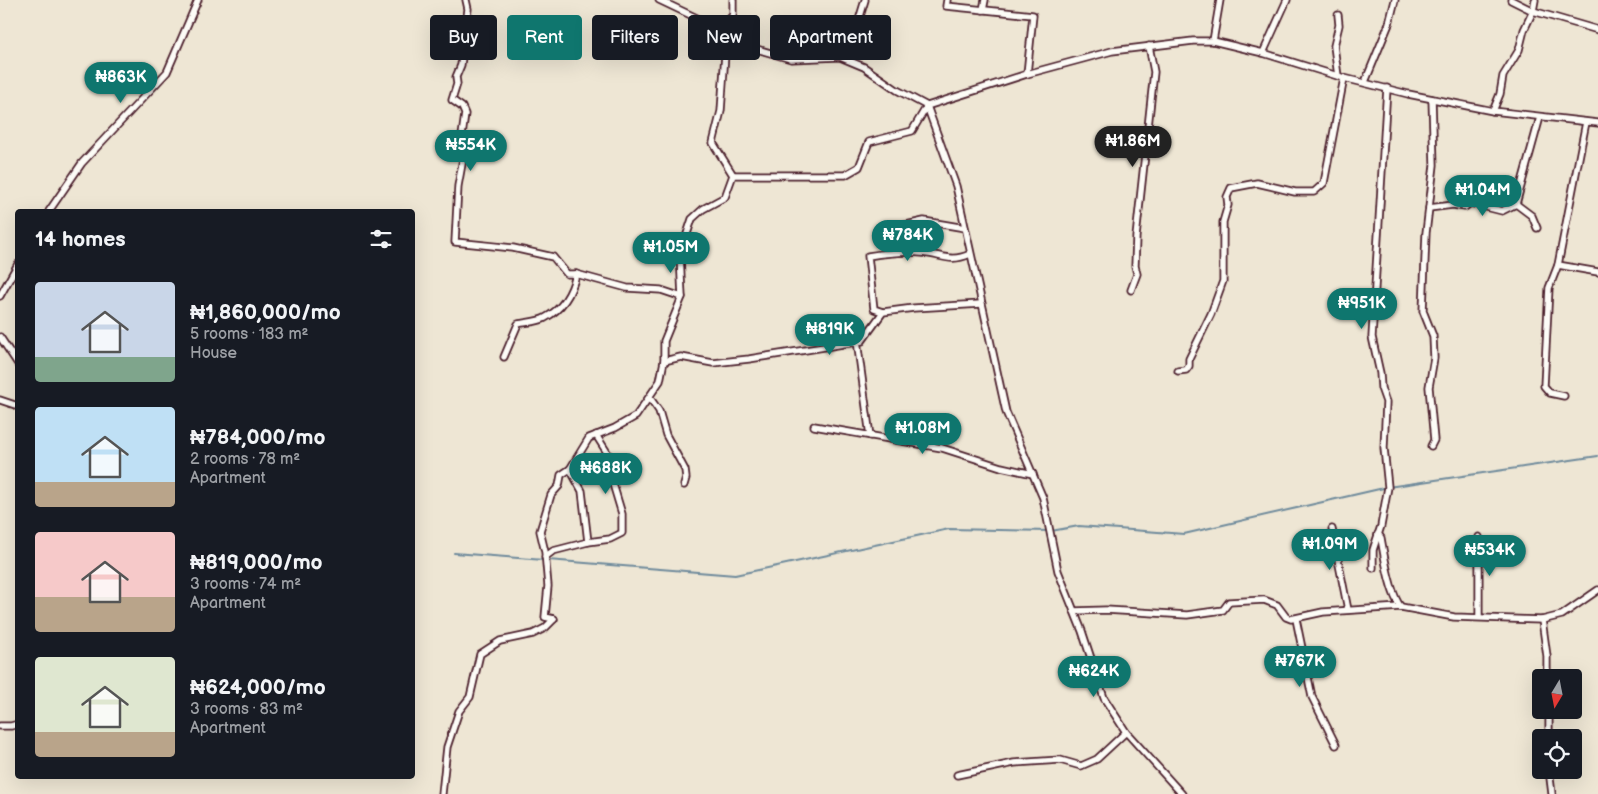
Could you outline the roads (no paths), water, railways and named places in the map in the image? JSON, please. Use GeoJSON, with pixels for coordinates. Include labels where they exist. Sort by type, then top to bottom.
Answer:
{"type":"FeatureCollection","features":[{"type":"Feature","properties":{"kind":"street"},"geometry":{"type":"LineString","coordinates":[[50,209],[82,163],[167,72],[198,0]]}},
{"type":"Feature","properties":{"kind":"street"},"geometry":{"type":"LineString","coordinates":[[466,0],[468,10],[461,65],[456,77],[457,84],[452,100],[462,106],[465,114],[461,143],[464,153],[458,186],[455,242],[513,248],[553,257],[567,274],[576,274],[627,288],[661,290],[682,297]]}},
{"type":"Feature","properties":{"kind":"street"},"geometry":{"type":"LineString","coordinates":[[659,0],[690,15]]}},
{"type":"Feature","properties":{"kind":"street"},"geometry":{"type":"LineString","coordinates":[[733,0],[733,15]]}},
{"type":"Feature","properties":{"kind":"street"},"geometry":{"type":"LineString","coordinates":[[860,15],[865,0]]}},
{"type":"Feature","properties":{"kind":"street"},"geometry":{"type":"LineString","coordinates":[[947,0],[946,6],[1033,15],[1027,74]]}},
{"type":"Feature","properties":{"kind":"street"},"geometry":{"type":"LineString","coordinates":[[983,10],[985,0]]}},
{"type":"Feature","properties":{"kind":"street"},"geometry":{"type":"LineString","coordinates":[[1213,41],[1220,0]]}},
{"type":"Feature","properties":{"kind":"street"},"geometry":{"type":"LineString","coordinates":[[1263,53],[1287,0]]}},
{"type":"Feature","properties":{"kind":"street"},"geometry":{"type":"LineString","coordinates":[[1366,82],[1389,24],[1396,0]]}},
{"type":"Feature","properties":{"kind":"street"},"geometry":{"type":"LineString","coordinates":[[1511,0],[1533,11],[1598,30]]}},
{"type":"Feature","properties":{"kind":"street"},"geometry":{"type":"LineString","coordinates":[[1493,111],[1500,94],[1503,76],[1519,50],[1535,0]]}},
{"type":"Feature","properties":{"kind":"street"},"geometry":{"type":"LineString","coordinates":[[1178,371],[1186,370],[1189,366],[1189,359],[1211,314],[1222,281],[1223,222],[1228,205],[1227,197],[1231,188],[1257,183],[1295,192],[1314,192],[1324,183],[1341,77],[1334,46],[1339,25],[1338,15]]}},
{"type":"Feature","properties":{"kind":"street"},"geometry":{"type":"LineString","coordinates":[[733,175],[845,176],[859,167],[869,142],[912,132],[927,106],[1027,74],[1112,51],[1193,41],[1213,41],[1263,53],[1341,77],[1432,99],[1493,111],[1598,123]]}},
{"type":"Feature","properties":{"kind":"street"},"geometry":{"type":"LineString","coordinates":[[1131,290],[1137,274],[1134,266],[1136,237],[1154,72],[1149,46]]}},
{"type":"Feature","properties":{"kind":"street"},"geometry":{"type":"LineString","coordinates":[[725,60],[721,111],[713,143],[733,175]]}},
{"type":"Feature","properties":{"kind":"street"},"geometry":{"type":"LineString","coordinates":[[847,60],[864,67],[898,90],[927,106],[956,186],[1006,412],[1043,498],[1058,571],[1104,698],[1126,732],[1182,794]]}},
{"type":"Feature","properties":{"kind":"street"},"geometry":{"type":"LineString","coordinates":[[1374,568],[1373,550],[1388,487],[1384,448],[1386,402],[1381,388],[1372,337],[1387,88]]}},
{"type":"Feature","properties":{"kind":"street"},"geometry":{"type":"LineString","coordinates":[[1431,446],[1434,440],[1430,387],[1434,358],[1433,336],[1423,311],[1426,233],[1434,165],[1432,99]]}},
{"type":"Feature","properties":{"kind":"street"},"geometry":{"type":"LineString","coordinates":[[1429,208],[1453,205],[1465,207],[1470,203],[1502,211],[1516,204],[1540,117]]}},
{"type":"Feature","properties":{"kind":"street"},"geometry":{"type":"LineString","coordinates":[[1564,396],[1550,393],[1544,386],[1549,288],[1558,265],[1586,122]]}},
{"type":"Feature","properties":{"kind":"street"},"geometry":{"type":"LineString","coordinates":[[442,794],[447,747],[459,711],[470,697],[480,654],[500,641],[533,634],[545,628],[554,619],[545,617],[548,595],[545,557],[540,531],[551,496],[559,486],[561,475],[570,469],[589,438],[614,428],[636,416],[660,381],[664,362],[664,341],[682,297],[680,255],[692,219],[703,209],[725,197],[733,175]]}},
{"type":"Feature","properties":{"kind":"street"},"geometry":{"type":"LineString","coordinates":[[1516,204],[1532,216],[1537,228]]}},
{"type":"Feature","properties":{"kind":"street"},"geometry":{"type":"LineString","coordinates":[[901,252],[897,240],[888,229],[924,222],[965,228]]}},
{"type":"Feature","properties":{"kind":"street"},"geometry":{"type":"LineString","coordinates":[[970,254],[958,260],[923,253],[901,252],[868,256],[874,309],[883,312],[981,304]]}},
{"type":"Feature","properties":{"kind":"street"},"geometry":{"type":"LineString","coordinates":[[1558,265],[1598,272]]}},
{"type":"Feature","properties":{"kind":"street"},"geometry":{"type":"LineString","coordinates":[[0,296],[15,269]]}},
{"type":"Feature","properties":{"kind":"street"},"geometry":{"type":"LineString","coordinates":[[504,357],[518,324],[544,319],[563,304],[573,289],[576,274]]}},
{"type":"Feature","properties":{"kind":"street"},"geometry":{"type":"LineString","coordinates":[[664,362],[681,357],[713,363],[749,360],[862,341],[883,312]]}},
{"type":"Feature","properties":{"kind":"street"},"geometry":{"type":"LineString","coordinates":[[0,337],[15,360]]}},
{"type":"Feature","properties":{"kind":"street"},"geometry":{"type":"LineString","coordinates":[[857,341],[870,436]]}},
{"type":"Feature","properties":{"kind":"street"},"geometry":{"type":"LineString","coordinates":[[650,398],[660,411],[666,435],[687,474],[684,485]]}},
{"type":"Feature","properties":{"kind":"street"},"geometry":{"type":"LineString","coordinates":[[0,400],[15,405]]}},
{"type":"Feature","properties":{"kind":"street"},"geometry":{"type":"LineString","coordinates":[[814,426],[942,448],[1000,467],[1033,474]]}},
{"type":"Feature","properties":{"kind":"street"},"geometry":{"type":"LineString","coordinates":[[545,557],[553,551],[588,542],[610,539],[622,533],[622,514],[613,484],[608,454],[596,435]]}},
{"type":"Feature","properties":{"kind":"street"},"geometry":{"type":"LineString","coordinates":[[570,469],[582,491],[588,542]]}},
{"type":"Feature","properties":{"kind":"street"},"geometry":{"type":"LineString","coordinates":[[1332,528],[1348,610]]}},
{"type":"Feature","properties":{"kind":"street"},"geometry":{"type":"LineString","coordinates":[[1378,534],[1381,538],[1385,564],[1395,599],[1401,607]]}},
{"type":"Feature","properties":{"kind":"street"},"geometry":{"type":"LineString","coordinates":[[1479,616],[1480,537]]}},
{"type":"Feature","properties":{"kind":"street"},"geometry":{"type":"LineString","coordinates":[[1074,612],[1106,610],[1187,615],[1223,610],[1229,602],[1264,600],[1277,605],[1286,617],[1296,619],[1310,614],[1401,607],[1454,617],[1479,616],[1542,620],[1562,615],[1598,590]]}},
{"type":"Feature","properties":{"kind":"street"},"geometry":{"type":"LineString","coordinates":[[1296,619],[1312,697],[1336,745]]}},
{"type":"Feature","properties":{"kind":"street"},"geometry":{"type":"LineString","coordinates":[[1542,620],[1547,669]]}},
{"type":"Feature","properties":{"kind":"street"},"geometry":{"type":"LineString","coordinates":[[0,726],[15,724]]}},
{"type":"Feature","properties":{"kind":"street"},"geometry":{"type":"LineString","coordinates":[[957,775],[1014,762],[1060,760],[1081,766],[1097,759],[1126,732]]}},
{"type":"Feature","properties":{"kind":"street"},"geometry":{"type":"LineString","coordinates":[[1550,779],[1552,794]]}},
{"type":"Feature","properties":{"kind":"waterway"},"geometry":{"type":"LineString","coordinates":[[548,560],[735,575],[949,529],[1051,531],[1079,526],[1184,534],[1388,487],[1598,456]]}},
{"type":"Feature","properties":{"kind":"waterway"},"geometry":{"type":"LineString","coordinates":[[454,553],[544,560]]}}]}
